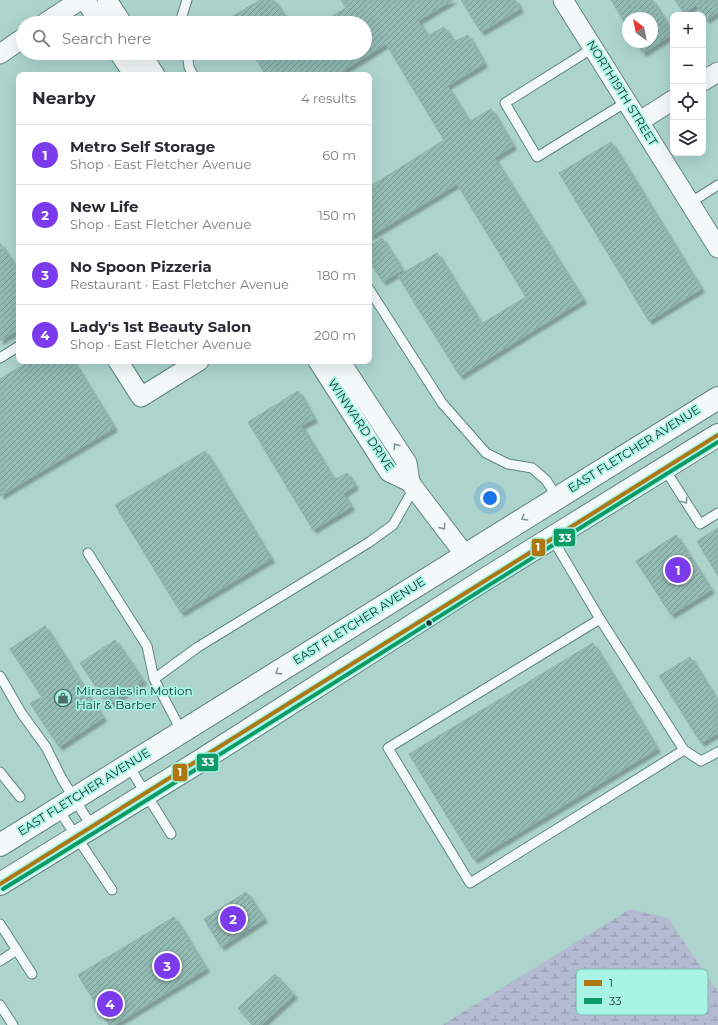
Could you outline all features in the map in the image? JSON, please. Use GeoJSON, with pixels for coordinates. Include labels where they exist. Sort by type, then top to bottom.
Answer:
{"type":"FeatureCollection","features":[{"type":"Feature","properties":{"kind":"main road","name":"EAST FLETCHER AVENUE"},"geometry":{"type":"LineString","coordinates":[[0,844],[718,398]]}},
{"type":"Feature","properties":{"kind":"main road"},"geometry":{"type":"LineString","coordinates":[[0,884],[200,761],[498,571],[718,435]]}},
{"type":"Feature","properties":{"kind":"main road"},"geometry":{"type":"LineString","coordinates":[[465,555],[498,571]]}},
{"type":"Feature","properties":{"kind":"main road"},"geometry":{"type":"LineString","coordinates":[[182,732],[200,761]]}},
{"type":"Feature","properties":{"kind":"main road"},"geometry":{"type":"LineString","coordinates":[[36,822],[54,851]]}},
{"type":"Feature","properties":{"kind":"street"},"geometry":{"type":"LineString","coordinates":[[56,16],[80,0]]}},
{"type":"Feature","properties":{"kind":"street"},"geometry":{"type":"LineString","coordinates":[[84,0],[95,16]]}},
{"type":"Feature","properties":{"kind":"street"},"geometry":{"type":"LineString","coordinates":[[106,0],[117,16]]}},
{"type":"Feature","properties":{"kind":"street","name":"NORTH19TH STREET"},"geometry":{"type":"LineString","coordinates":[[563,0],[628,101],[718,248]]}},
{"type":"Feature","properties":{"kind":"street"},"geometry":{"type":"LineString","coordinates":[[0,54],[16,43]]}},
{"type":"Feature","properties":{"kind":"street"},"geometry":{"type":"LineString","coordinates":[[124,60],[132,72]]}},
{"type":"Feature","properties":{"kind":"street"},"geometry":{"type":"LineString","coordinates":[[145,60],[153,72]]}},
{"type":"Feature","properties":{"kind":"street"},"geometry":{"type":"LineString","coordinates":[[706,79],[718,72]]}},
{"type":"Feature","properties":{"kind":"street"},"geometry":{"type":"LineString","coordinates":[[640,121],[670,102]]}},
{"type":"Feature","properties":{"kind":"street"},"geometry":{"type":"LineString","coordinates":[[120,364],[141,397],[193,364]]}},
{"type":"Feature","properties":{"kind":"street","name":"WINWARD DRIVE"},"geometry":{"type":"LineString","coordinates":[[320,364],[389,472],[415,490],[465,555]]}},
{"type":"Feature","properties":{"kind":"street","name":"WINWARD DRIVE"},"geometry":{"type":"LineString","coordinates":[[342,364],[407,463],[415,490]]}},
{"type":"Feature","properties":{"kind":"lane"},"geometry":{"type":"LineString","coordinates":[[182,16],[187,0]]}},
{"type":"Feature","properties":{"kind":"lane"},"geometry":{"type":"LineString","coordinates":[[594,48],[505,103],[537,157],[628,101]]}},
{"type":"Feature","properties":{"kind":"lane"},"geometry":{"type":"LineString","coordinates":[[188,60],[192,72]]}},
{"type":"Feature","properties":{"kind":"lane"},"geometry":{"type":"LineString","coordinates":[[690,203],[718,185]]}},
{"type":"Feature","properties":{"kind":"lane"},"geometry":{"type":"LineString","coordinates":[[372,294],[442,403],[486,453],[508,464],[532,468],[546,480],[557,497]]}},
{"type":"Feature","properties":{"kind":"lane"},"geometry":{"type":"LineString","coordinates":[[0,358],[16,348]]}},
{"type":"Feature","properties":{"kind":"lane"},"geometry":{"type":"LineString","coordinates":[[664,468],[700,524],[718,513]]}},
{"type":"Feature","properties":{"kind":"lane"},"geometry":{"type":"LineString","coordinates":[[154,679],[198,647],[368,543],[393,525],[415,490]]}},
{"type":"Feature","properties":{"kind":"lane"},"geometry":{"type":"LineString","coordinates":[[552,538],[600,619],[684,750],[701,761],[718,752]]}},
{"type":"Feature","properties":{"kind":"lane"},"geometry":{"type":"LineString","coordinates":[[88,553],[147,646],[154,679],[182,732]]}},
{"type":"Feature","properties":{"kind":"lane"},"geometry":{"type":"LineString","coordinates":[[600,619],[388,748],[470,883],[684,750]]}},
{"type":"Feature","properties":{"kind":"lane"},"geometry":{"type":"LineString","coordinates":[[0,676],[22,714],[46,747],[62,779],[66,804],[84,832],[112,890]]}},
{"type":"Feature","properties":{"kind":"lane"},"geometry":{"type":"LineString","coordinates":[[128,765],[171,834]]}},
{"type":"Feature","properties":{"kind":"lane"},"geometry":{"type":"LineString","coordinates":[[0,773],[20,797]]}},
{"type":"Feature","properties":{"kind":"lane"},"geometry":{"type":"LineString","coordinates":[[66,804],[84,832]]}},
{"type":"Feature","properties":{"kind":"lane"},"geometry":{"type":"LineString","coordinates":[[0,924],[32,974]]}},
{"type":"Feature","properties":{"kind":"lane"},"geometry":{"type":"LineString","coordinates":[[0,961],[17,950]]}},
{"type":"Feature","properties":{"kind":"lane"},"geometry":{"type":"LineString","coordinates":[[0,1005],[13,1025]]}},
{"type":"Feature","properties":{"kind":"green space"},"geometry":{"type":"Polygon","coordinates":[[[630,909],[668,918],[702,969],[576,969],[576,1015],[708,1015],[708,977],[718,992],[718,1025],[442,1025],[630,909]]]}},
{"type":"Feature","properties":{"kind":"building"},"geometry":{"type":"Polygon","coordinates":[[[260,0],[274,0],[284,16],[233,16],[260,0]]]}},
{"type":"Feature","properties":{"kind":"building"},"geometry":{"type":"Polygon","coordinates":[[[341,0],[453,0],[418,21],[428,36],[444,27],[454,42],[468,35],[484,64],[447,86],[469,122],[491,109],[513,146],[494,158],[583,300],[460,376],[398,276],[437,253],[481,324],[526,297],[457,184],[372,235],[372,185],[444,140],[386,44],[372,53],[372,16],[332,16],[346,8],[341,0]]]}},
{"type":"Feature","properties":{"kind":"building"},"geometry":{"type":"Polygon","coordinates":[[[461,0],[515,0],[520,9],[481,32],[461,0]]]}},
{"type":"Feature","properties":{"kind":"building"},"geometry":{"type":"Polygon","coordinates":[[[611,0],[652,0],[670,29],[670,36],[658,44],[658,12],[622,12],[622,18],[611,0]]]}},
{"type":"Feature","properties":{"kind":"building"},"geometry":{"type":"Polygon","coordinates":[[[675,0],[718,0],[718,12],[706,20],[706,12],[701,12],[696,5],[683,12],[675,0]]]}},
{"type":"Feature","properties":{"kind":"building"},"geometry":{"type":"Polygon","coordinates":[[[640,48],[651,48],[643,53],[640,48]]]}},
{"type":"Feature","properties":{"kind":"building"},"geometry":{"type":"Polygon","coordinates":[[[256,60],[360,60],[341,72],[264,72],[256,60]]]}},
{"type":"Feature","properties":{"kind":"building"},"geometry":{"type":"Polygon","coordinates":[[[611,142],[701,289],[649,321],[559,173],[611,142]]]}},
{"type":"Feature","properties":{"kind":"building"},"geometry":{"type":"Polygon","coordinates":[[[382,238],[402,270],[383,282],[372,265],[372,245],[382,238]]]}},
{"type":"Feature","properties":{"kind":"building"},"geometry":{"type":"Polygon","coordinates":[[[0,243],[16,268],[16,331],[0,341],[0,243]]]}},
{"type":"Feature","properties":{"kind":"building"},"geometry":{"type":"Polygon","coordinates":[[[25,364],[75,364],[114,428],[0,496],[0,379],[25,364]]]}},
{"type":"Feature","properties":{"kind":"building"},"geometry":{"type":"Polygon","coordinates":[[[298,391],[314,419],[301,426],[334,480],[347,473],[355,486],[343,494],[351,507],[313,530],[248,422],[298,391]]]}},
{"type":"Feature","properties":{"kind":"building"},"geometry":{"type":"Polygon","coordinates":[[[205,451],[271,559],[181,613],[115,505],[205,451]]]}},
{"type":"Feature","properties":{"kind":"building"},"geometry":{"type":"Polygon","coordinates":[[[718,528],[718,576],[697,541],[718,528]]]}},
{"type":"Feature","properties":{"kind":"building"},"geometry":{"type":"Polygon","coordinates":[[[676,535],[711,590],[671,615],[636,561],[676,535]]]}},
{"type":"Feature","properties":{"kind":"building"},"geometry":{"type":"Polygon","coordinates":[[[45,626],[103,718],[59,747],[30,703],[42,697],[10,649],[45,626]]]}},
{"type":"Feature","properties":{"kind":"building"},"geometry":{"type":"Polygon","coordinates":[[[115,640],[143,681],[108,705],[80,663],[115,640]]]}},
{"type":"Feature","properties":{"kind":"building"},"geometry":{"type":"Polygon","coordinates":[[[593,643],[657,749],[474,860],[409,754],[593,643]]]}},
{"type":"Feature","properties":{"kind":"building"},"geometry":{"type":"Polygon","coordinates":[[[690,657],[718,702],[718,733],[701,743],[659,676],[690,657]]]}},
{"type":"Feature","properties":{"kind":"building"},"geometry":{"type":"Polygon","coordinates":[[[246,892],[264,919],[221,947],[204,919],[246,892]]]}},
{"type":"Feature","properties":{"kind":"building"},"geometry":{"type":"Polygon","coordinates":[[[174,917],[206,969],[114,1025],[109,1025],[78,975],[174,917]]]}},
{"type":"Feature","properties":{"kind":"building"},"geometry":{"type":"Polygon","coordinates":[[[275,974],[294,995],[261,1025],[253,1025],[238,1008],[275,974]]]}},
{"type":"Feature","properties":{"kind":"transit line","name":"1"},"geometry":{"type":"LineString","coordinates":[[0,884],[718,435]]}},
{"type":"Feature","properties":{"kind":"transit line","name":"33"},"geometry":{"type":"LineString","coordinates":[[3,889],[718,442]]}},
{"type":"Feature","properties":{"kind":"place","name":"Metro Self Storage"},"geometry":{"type":"Point","coordinates":[678,570]}},
{"type":"Feature","properties":{"kind":"place","name":"Miracales in Motion Hair & Barber"},"geometry":{"type":"Point","coordinates":[63,698]}},
{"type":"Feature","properties":{"kind":"place","name":"New Life"},"geometry":{"type":"Point","coordinates":[233,919]}},
{"type":"Feature","properties":{"kind":"place","name":"No Spoon Pizzeria"},"geometry":{"type":"Point","coordinates":[167,966]}},
{"type":"Feature","properties":{"kind":"place","name":"Lady's 1st Beauty Salon"},"geometry":{"type":"Point","coordinates":[110,1004]}}]}
